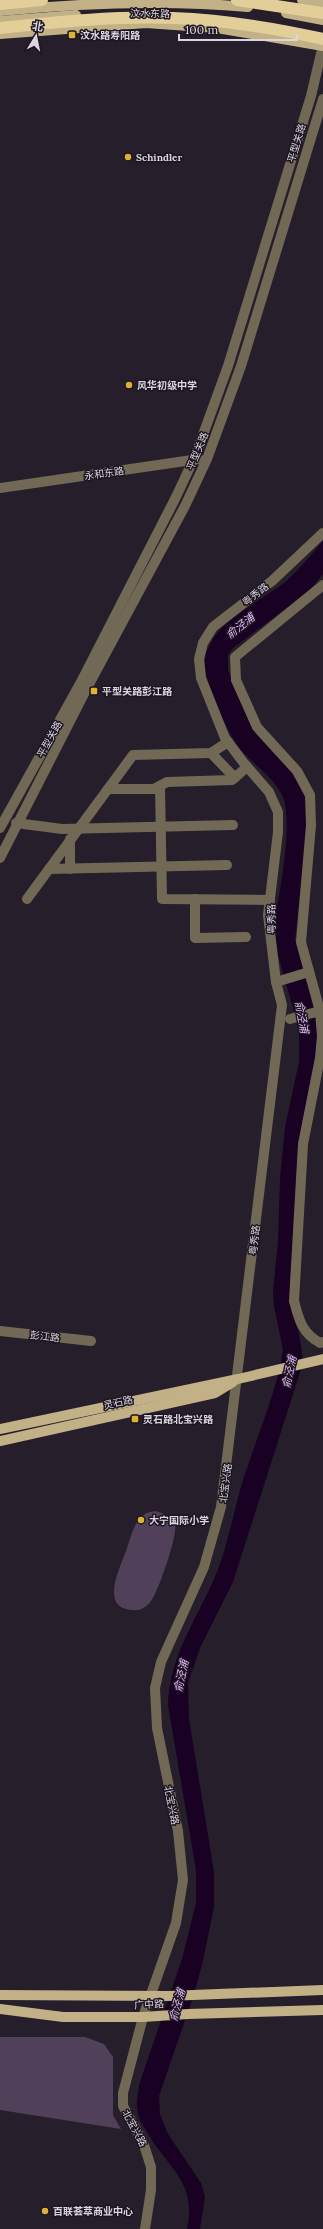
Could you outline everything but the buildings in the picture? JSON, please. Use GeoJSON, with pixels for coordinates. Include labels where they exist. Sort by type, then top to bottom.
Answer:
{"type":"FeatureCollection","features":[{"type":"Feature","properties":{"kind":"highway"},"geometry":{"type":"LineString","coordinates":[[0,4],[42,0]]}},
{"type":"Feature","properties":{"kind":"highway"},"geometry":{"type":"LineString","coordinates":[[237,0],[323,13]]}},
{"type":"Feature","properties":{"kind":"highway"},"geometry":{"type":"LineString","coordinates":[[0,28],[71,21],[173,18],[247,26],[323,39]]}},
{"type":"Feature","properties":{"kind":"main road"},"geometry":{"type":"LineString","coordinates":[[302,0],[323,4]]}},
{"type":"Feature","properties":{"kind":"main road","name":"汶水东路"},"geometry":{"type":"LineString","coordinates":[[0,21],[183,1],[225,4],[323,20]]}},
{"type":"Feature","properties":{"kind":"main road","name":"汶水东路"},"geometry":{"type":"LineString","coordinates":[[0,11],[144,5],[248,19],[323,33]]}},
{"type":"Feature","properties":{"kind":"main road","name":"汶水东路"},"geometry":{"type":"LineString","coordinates":[[0,34],[146,23],[217,28],[323,45]]}},
{"type":"Feature","properties":{"kind":"main road","name":"灵石路"},"geometry":{"type":"LineString","coordinates":[[0,1429],[238,1379],[257,1373],[322,1359]]}},
{"type":"Feature","properties":{"kind":"main road","name":"灵石路"},"geometry":{"type":"LineString","coordinates":[[0,1441],[215,1393],[238,1379]]}},
{"type":"Feature","properties":{"kind":"main road","name":"广中路"},"geometry":{"type":"LineString","coordinates":[[0,1995],[168,1996],[323,1990]]}},
{"type":"Feature","properties":{"kind":"main road","name":"广中路"},"geometry":{"type":"LineString","coordinates":[[0,2009],[63,2017],[143,2017],[188,2014],[323,2010]]}},
{"type":"Feature","properties":{"kind":"street"},"geometry":{"type":"LineString","coordinates":[[144,5],[146,23]]}},
{"type":"Feature","properties":{"kind":"street","name":"平型关路"},"geometry":{"type":"LineString","coordinates":[[0,828],[81,682],[194,460],[228,366],[311,96],[323,45]]}},
{"type":"Feature","properties":{"kind":"street","name":"平型关路"},"geometry":{"type":"LineString","coordinates":[[0,858],[16,824],[185,506],[207,459],[241,366],[323,99]]}},
{"type":"Feature","properties":{"kind":"street","name":"永和东路"},"geometry":{"type":"LineString","coordinates":[[0,488],[207,459]]}},
{"type":"Feature","properties":{"kind":"street","name":"粤秀路"},"geometry":{"type":"LineString","coordinates":[[238,1379],[282,1005],[276,982],[268,914],[278,832],[278,812],[269,792],[228,742],[201,678],[199,659],[203,643],[213,627],[272,581],[323,532]]}},
{"type":"Feature","properties":{"kind":"street"},"geometry":{"type":"LineString","coordinates":[[323,585],[235,657],[236,680],[257,727],[297,772],[310,795],[311,825],[301,936],[320,1011],[322,1036],[320,1058],[303,1144],[294,1302],[300,1324],[311,1338],[320,1343],[323,1342]]}},
{"type":"Feature","properties":{"kind":"street"},"geometry":{"type":"LineString","coordinates":[[26,900],[133,755],[211,753],[228,742]]}},
{"type":"Feature","properties":{"kind":"street"},"geometry":{"type":"LineString","coordinates":[[211,753],[235,778]]}},
{"type":"Feature","properties":{"kind":"street"},"geometry":{"type":"LineString","coordinates":[[108,789],[154,789],[167,782],[232,780],[247,767]]}},
{"type":"Feature","properties":{"kind":"street"},"geometry":{"type":"LineString","coordinates":[[160,786],[160,865],[162,899],[270,900]]}},
{"type":"Feature","properties":{"kind":"street"},"geometry":{"type":"LineString","coordinates":[[16,824],[62,830],[233,826]]}},
{"type":"Feature","properties":{"kind":"street"},"geometry":{"type":"LineString","coordinates":[[70,839],[70,869]]}},
{"type":"Feature","properties":{"kind":"street"},"geometry":{"type":"LineString","coordinates":[[49,869],[160,865],[227,865]]}},
{"type":"Feature","properties":{"kind":"street"},"geometry":{"type":"LineString","coordinates":[[195,899],[195,938],[246,937]]}},
{"type":"Feature","properties":{"kind":"street"},"geometry":{"type":"LineString","coordinates":[[276,982],[309,972]]}},
{"type":"Feature","properties":{"kind":"street"},"geometry":{"type":"LineString","coordinates":[[290,1019],[320,1011]]}},
{"type":"Feature","properties":{"kind":"street","name":"彭江路"},"geometry":{"type":"LineString","coordinates":[[0,1331],[91,1342]]}},
{"type":"Feature","properties":{"kind":"street","name":"北宝兴路"},"geometry":{"type":"LineString","coordinates":[[145,2229],[151,2185],[151,2167],[147,2150],[128,2117],[123,2100],[126,2076],[143,2017],[176,1923],[183,1880],[181,1854],[156,1721],[155,1688],[164,1653],[196,1586],[214,1534],[225,1486],[238,1379]]}},
{"type":"Feature","properties":{"kind":"shaded area"},"geometry":{"type":"Polygon","coordinates":[[[155,1511],[166,1515],[175,1525],[174,1540],[171,1551],[158,1587],[150,1603],[139,1610],[126,1609],[119,1605],[115,1598],[114,1590],[116,1580],[138,1520],[149,1512],[155,1511]]]}},
{"type":"Feature","properties":{"kind":"shaded area"},"geometry":{"type":"Polygon","coordinates":[[[0,2037],[85,2037],[104,2044],[113,2057],[113,2115],[121,2129],[0,2110],[0,2037]]]}},
{"type":"Feature","properties":{"kind":"water","name":"俞泾浦"},"geometry":{"type":"Polygon","coordinates":[[[323,541],[323,574],[310,590],[233,648],[228,655],[228,670],[253,728],[294,774],[304,794],[308,810],[295,940],[319,1028],[290,1283],[301,1343],[303,1363],[233,1582],[200,1648],[188,1683],[189,1719],[214,1872],[214,1907],[202,1965],[194,1994],[159,2096],[160,2114],[168,2134],[201,2183],[205,2197],[200,2229],[187,2229],[189,2213],[188,2199],[184,2187],[179,2176],[155,2145],[143,2126],[138,2113],[137,2104],[139,2085],[182,1959],[196,1903],[196,1870],[168,1705],[170,1687],[179,1653],[210,1588],[221,1561],[241,1487],[280,1368],[283,1350],[274,1306],[273,1291],[278,1242],[280,1178],[285,1127],[299,1062],[299,1029],[275,945],[274,929],[282,881],[286,843],[286,810],[283,797],[275,784],[237,745],[224,722],[208,682],[205,670],[205,658],[206,652],[213,639],[226,624],[235,616],[284,583],[323,541]]]}},
{"type":"Feature","properties":{"kind":"place","name":"汶水路寿阳路"},"geometry":{"type":"Point","coordinates":[72,35]}},
{"type":"Feature","properties":{"kind":"place","name":"Schindler"},"geometry":{"type":"Point","coordinates":[128,157]}},
{"type":"Feature","properties":{"kind":"place","name":"风华初级中学"},"geometry":{"type":"Point","coordinates":[129,385]}},
{"type":"Feature","properties":{"kind":"place","name":"平型关路彭江路"},"geometry":{"type":"Point","coordinates":[94,691]}},
{"type":"Feature","properties":{"kind":"place","name":"灵石路北宝兴路"},"geometry":{"type":"Point","coordinates":[135,1419]}},
{"type":"Feature","properties":{"kind":"place","name":"大宁国际小学"},"geometry":{"type":"Point","coordinates":[141,1520]}},
{"type":"Feature","properties":{"kind":"place","name":"百联荟萃商业中心"},"geometry":{"type":"Point","coordinates":[45,2211]}}]}
